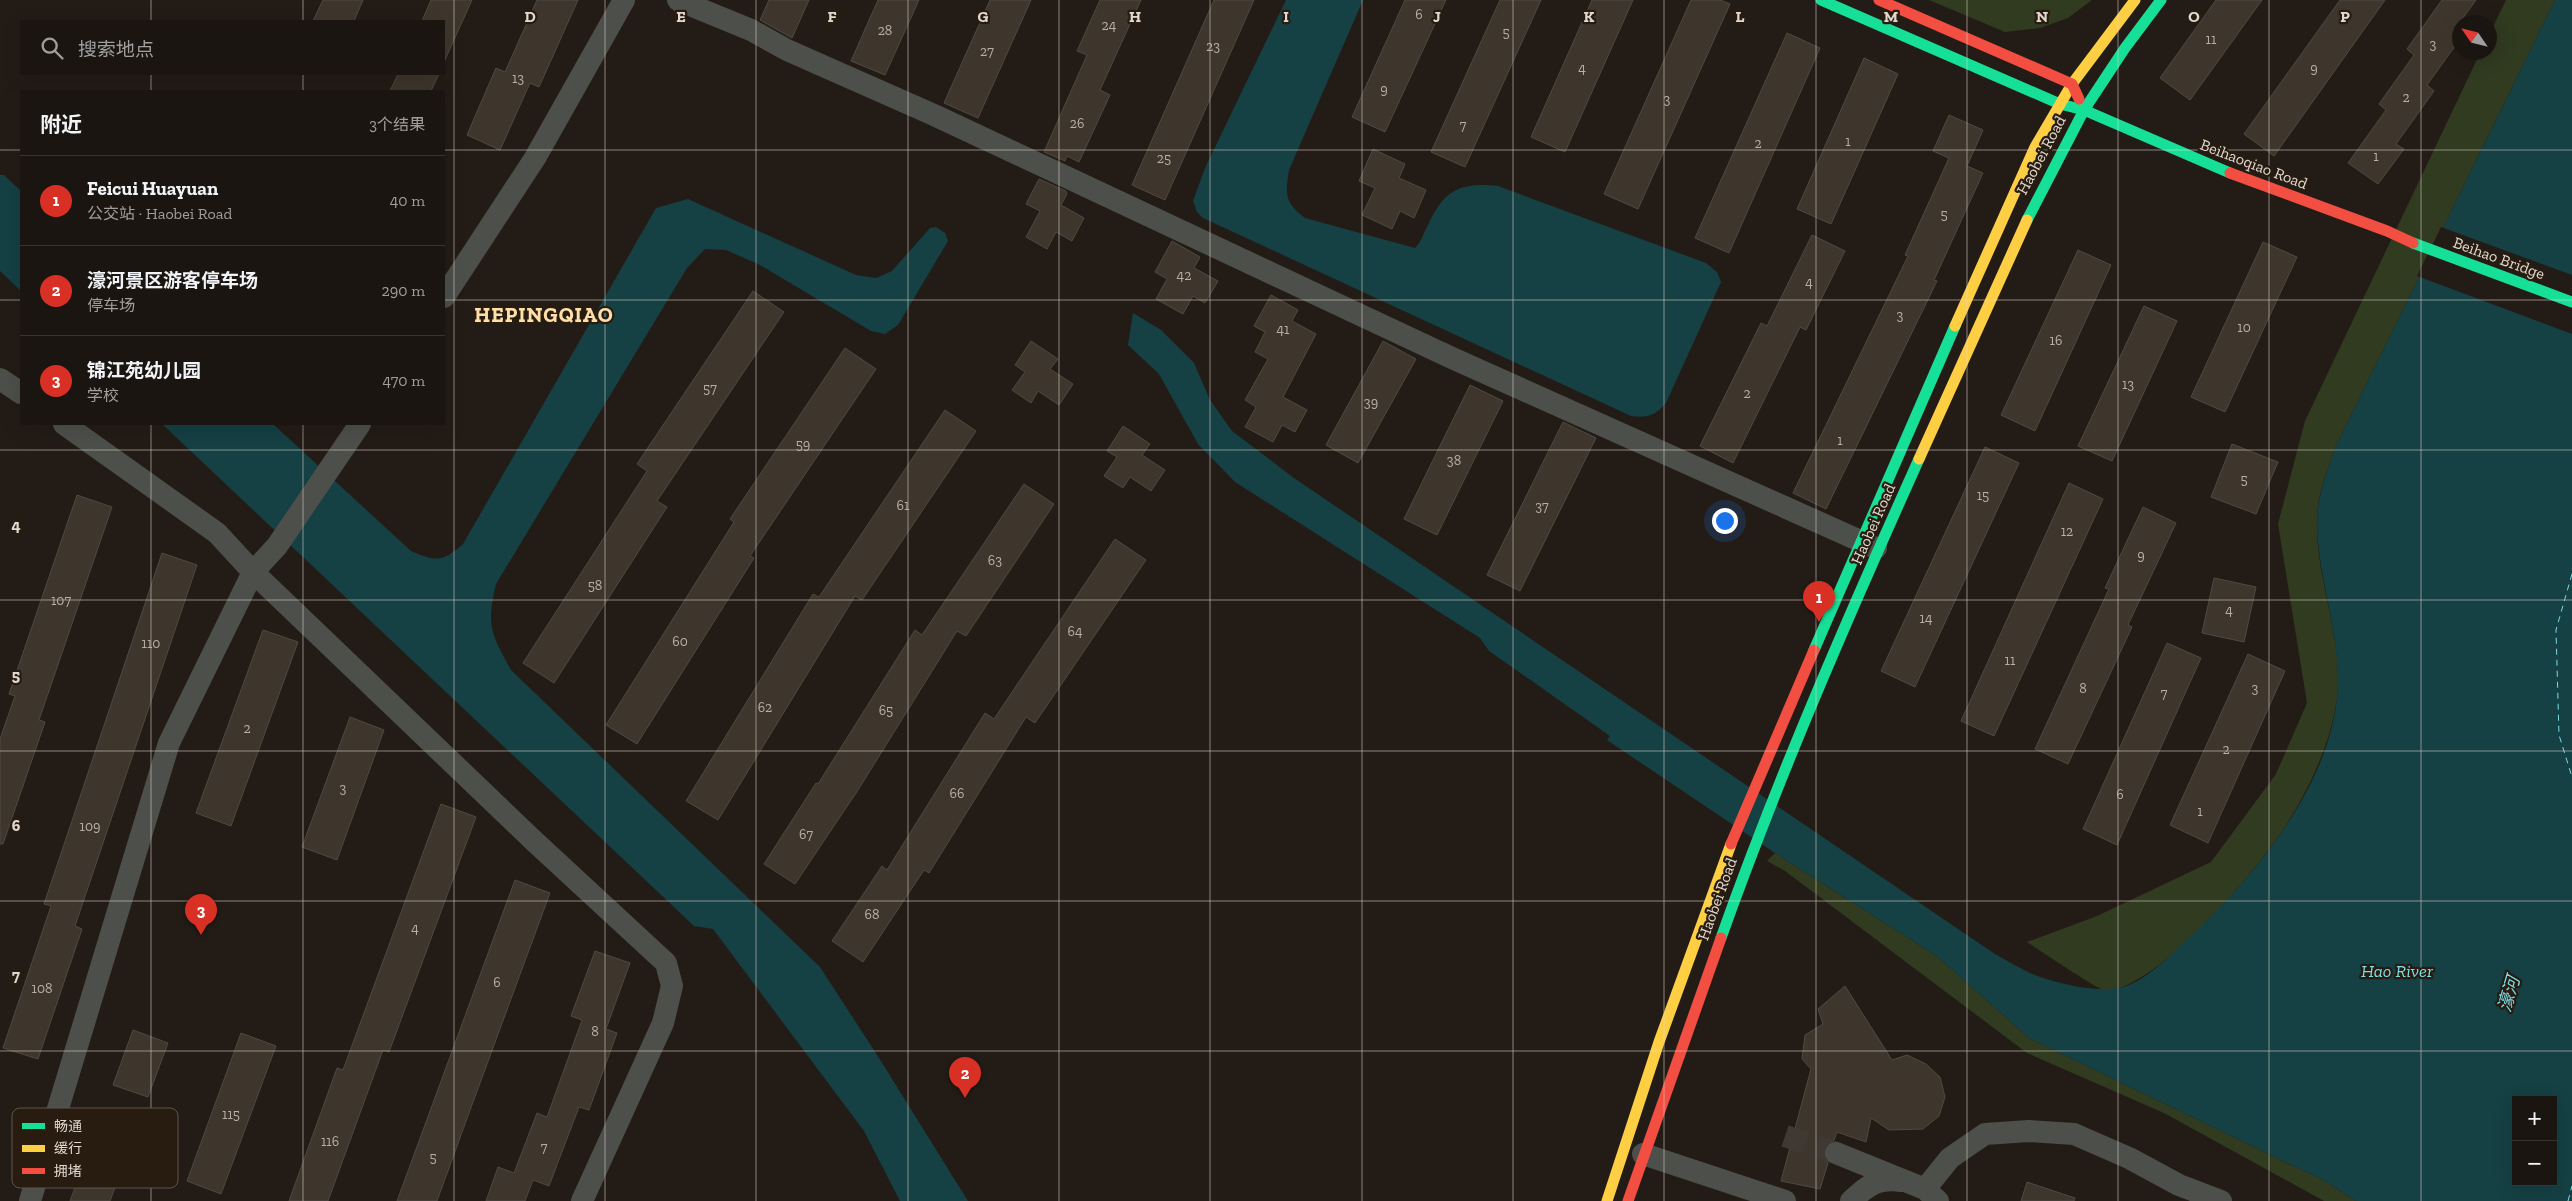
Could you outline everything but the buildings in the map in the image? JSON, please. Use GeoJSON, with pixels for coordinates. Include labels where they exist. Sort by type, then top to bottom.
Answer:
{"type":"FeatureCollection","features":[{"type":"Feature","properties":{"kind":"street"},"geometry":{"type":"LineString","coordinates":[[445,295],[534,158],[624,0]]}},
{"type":"Feature","properties":{"kind":"street"},"geometry":{"type":"LineString","coordinates":[[678,0],[751,30],[786,50],[934,114],[1452,358],[1870,545]]}},
{"type":"Feature","properties":{"kind":"street","name":"Beihaoqiao Road"},"geometry":{"type":"LineString","coordinates":[[1820,0],[2060,104],[2084,110],[2199,160],[2387,231],[2414,244]]}},
{"type":"Feature","properties":{"kind":"street"},"geometry":{"type":"LineString","coordinates":[[1879,0],[2072,84],[2084,110]]}},
{"type":"Feature","properties":{"kind":"street","name":"Haobei Road"},"geometry":{"type":"LineString","coordinates":[[1628,1201],[1643,1154],[1773,795],[1870,545],[2031,155],[2072,84],[2136,0]]}},
{"type":"Feature","properties":{"kind":"street","name":"Haobei Road"},"geometry":{"type":"LineString","coordinates":[[1607,1201],[1659,1042],[1734,834],[1756,782],[2020,231],[2084,110],[2125,48],[2161,0]]}},
{"type":"Feature","properties":{"kind":"street","name":"Beihao Bridge"},"geometry":{"type":"LineString","coordinates":[[2414,244],[2572,302]]}},
{"type":"Feature","properties":{"kind":"street"},"geometry":{"type":"LineString","coordinates":[[0,379],[20,392]]}},
{"type":"Feature","properties":{"kind":"street"},"geometry":{"type":"LineString","coordinates":[[65,425],[217,533],[254,572],[534,841],[666,963],[672,986],[663,1023],[582,1201]]}},
{"type":"Feature","properties":{"kind":"street"},"geometry":{"type":"LineString","coordinates":[[58,1108],[168,743],[254,572],[278,546],[359,425]]}},
{"type":"Feature","properties":{"kind":"street"},"geometry":{"type":"LineString","coordinates":[[1923,1191],[1950,1158],[1985,1134],[2029,1131],[2074,1134],[2129,1158],[2179,1185],[2221,1201]]}},
{"type":"Feature","properties":{"kind":"street"},"geometry":{"type":"LineString","coordinates":[[1836,1153],[1923,1191]]}},
{"type":"Feature","properties":{"kind":"street"},"geometry":{"type":"LineString","coordinates":[[1643,1154],[1785,1201]]}},
{"type":"Feature","properties":{"kind":"street"},"geometry":{"type":"LineString","coordinates":[[1851,1201],[1867,1186],[1885,1179],[1923,1191]]}},
{"type":"Feature","properties":{"kind":"street"},"geometry":{"type":"LineString","coordinates":[[30,1201],[34,1188]]}},
{"type":"Feature","properties":{"kind":"green space"},"geometry":{"type":"Polygon","coordinates":[[[1929,0],[2092,0],[2068,18],[2040,28],[2005,32],[1929,0]]]}},
{"type":"Feature","properties":{"kind":"green space"},"geometry":{"type":"Polygon","coordinates":[[[2506,0],[2555,0],[2336,446],[2326,474],[2317,512],[2318,544],[2337,654],[2338,676],[2334,715],[2318,766],[2294,812],[2272,846],[2203,925],[2176,951],[2149,972],[2125,986],[2104,990],[2099,988],[2027,942],[2097,916],[2211,862],[2276,774],[2307,703],[2278,524],[2305,421],[2477,60],[2497,60],[2497,19],[2506,0]]]}},
{"type":"Feature","properties":{"kind":"green space"},"geometry":{"type":"Polygon","coordinates":[[[1775,853],[1938,957],[2029,1038],[2325,1181],[2356,1201],[2324,1201],[2164,1113],[2027,1053],[1785,871],[1767,861],[1775,853]]]}},
{"type":"Feature","properties":{"kind":"water"},"geometry":{"type":"Polygon","coordinates":[[[1286,0],[1363,0],[1289,170],[1288,198],[1298,213],[1305,218],[1415,248],[1434,213],[1447,196],[1463,187],[1473,185],[1498,186],[1706,263],[1717,272],[1721,282],[1666,403],[1662,407],[1650,415],[1642,417],[1631,416],[1203,218],[1197,212],[1193,201],[1205,168],[1286,0]]]}},
{"type":"Feature","properties":{"kind":"water","name":"Hao River"},"geometry":{"type":"Polygon","coordinates":[[[2555,0],[2572,0],[2572,1201],[2356,1201],[2325,1181],[2029,1038],[1938,957],[1775,853],[1607,740],[1610,736],[1489,651],[1480,638],[1235,482],[1198,444],[1159,374],[1128,345],[1133,313],[1161,330],[1194,363],[1210,400],[1232,431],[1294,478],[1995,954],[2037,976],[2093,989],[2122,987],[2145,977],[2204,923],[2256,867],[2279,836],[2300,803],[2317,769],[2330,734],[2337,698],[2338,676],[2334,632],[2318,546],[2317,514],[2326,474],[2336,446],[2555,0]]]}},
{"type":"Feature","properties":{"kind":"water"},"geometry":{"type":"Polygon","coordinates":[[[0,175],[4,175],[20,190],[20,290],[0,271],[0,175]]]}},
{"type":"Feature","properties":{"kind":"water"},"geometry":{"type":"Polygon","coordinates":[[[688,199],[856,275],[876,278],[892,271],[930,228],[936,227],[945,233],[948,241],[898,325],[885,334],[871,331],[758,264],[726,250],[705,249],[687,268],[496,584],[491,610],[492,629],[511,670],[820,967],[968,1201],[900,1201],[864,1131],[713,929],[694,926],[163,425],[274,425],[411,551],[427,557],[444,557],[463,544],[656,208],[688,199]]]}},
{"type":"Feature","properties":{"kind":"pier"},"geometry":{"type":"Polygon","coordinates":[[[2441,227],[2572,275],[2572,334],[2417,276],[2441,227]]]}},
{"type":"Feature","properties":{"kind":"ferry route"},"geometry":{"type":"LineString","coordinates":[[2572,574],[2556,630],[2559,735],[2572,777]]}},
{"type":"Feature","properties":{"kind":"ferry route"},"geometry":{"type":"LineString","coordinates":[[2568,1201],[2572,1186]]}},
{"type":"Feature","properties":{"kind":"tunnel"},"geometry":{"type":"LineString","coordinates":[[1785,1136],[1836,1153]]}},
{"type":"Feature","properties":{"kind":"traffic: fast"},"geometry":{"type":"LineString","coordinates":[[1821,0],[2060,104],[2084,110],[2230,173]]}},
{"type":"Feature","properties":{"kind":"traffic: fast"},"geometry":{"type":"LineString","coordinates":[[2027,220],[2084,110],[2125,48],[2161,0]]}},
{"type":"Feature","properties":{"kind":"traffic: fast"},"geometry":{"type":"LineString","coordinates":[[2413,243],[2572,302]]}},
{"type":"Feature","properties":{"kind":"traffic: fast"},"geometry":{"type":"LineString","coordinates":[[1814,650],[1955,326]]}},
{"type":"Feature","properties":{"kind":"traffic: fast"},"geometry":{"type":"LineString","coordinates":[[1721,938],[1790,756],[1919,459]]}},
{"type":"Feature","properties":{"kind":"traffic: slow"},"geometry":{"type":"LineString","coordinates":[[1955,326],[2035,147],[2072,84],[2135,0]]}},
{"type":"Feature","properties":{"kind":"traffic: slow"},"geometry":{"type":"LineString","coordinates":[[1919,459],[2027,220]]}},
{"type":"Feature","properties":{"kind":"traffic: slow"},"geometry":{"type":"LineString","coordinates":[[1607,1201],[1659,1042],[1731,844]]}},
{"type":"Feature","properties":{"kind":"traffic: jam"},"geometry":{"type":"LineString","coordinates":[[1879,0],[2072,84],[2079,99]]}},
{"type":"Feature","properties":{"kind":"traffic: jam"},"geometry":{"type":"LineString","coordinates":[[2230,173],[2387,231],[2413,243]]}},
{"type":"Feature","properties":{"kind":"traffic: jam"},"geometry":{"type":"LineString","coordinates":[[1731,844],[1814,650]]}},
{"type":"Feature","properties":{"kind":"traffic: jam"},"geometry":{"type":"LineString","coordinates":[[1628,1201],[1721,938]]}},
{"type":"Feature","properties":{"kind":"place","name":"Feicui Huayuan"},"geometry":{"type":"Point","coordinates":[1819,622]}},
{"type":"Feature","properties":{"kind":"place","name":"锦江苑幼儿园"},"geometry":{"type":"Point","coordinates":[201,935]}},
{"type":"Feature","properties":{"kind":"place","name":"濠河景区游客停车场"},"geometry":{"type":"Point","coordinates":[965,1098]}},
{"type":"Feature","properties":{"kind":"district","name":"HEPINGQIAO"},"geometry":{"type":"Point","coordinates":[544,314]}},
{"type":"Feature","properties":{"kind":"water label","name":"濠河"},"geometry":{"type":"Point","coordinates":[2509,994]}}]}
